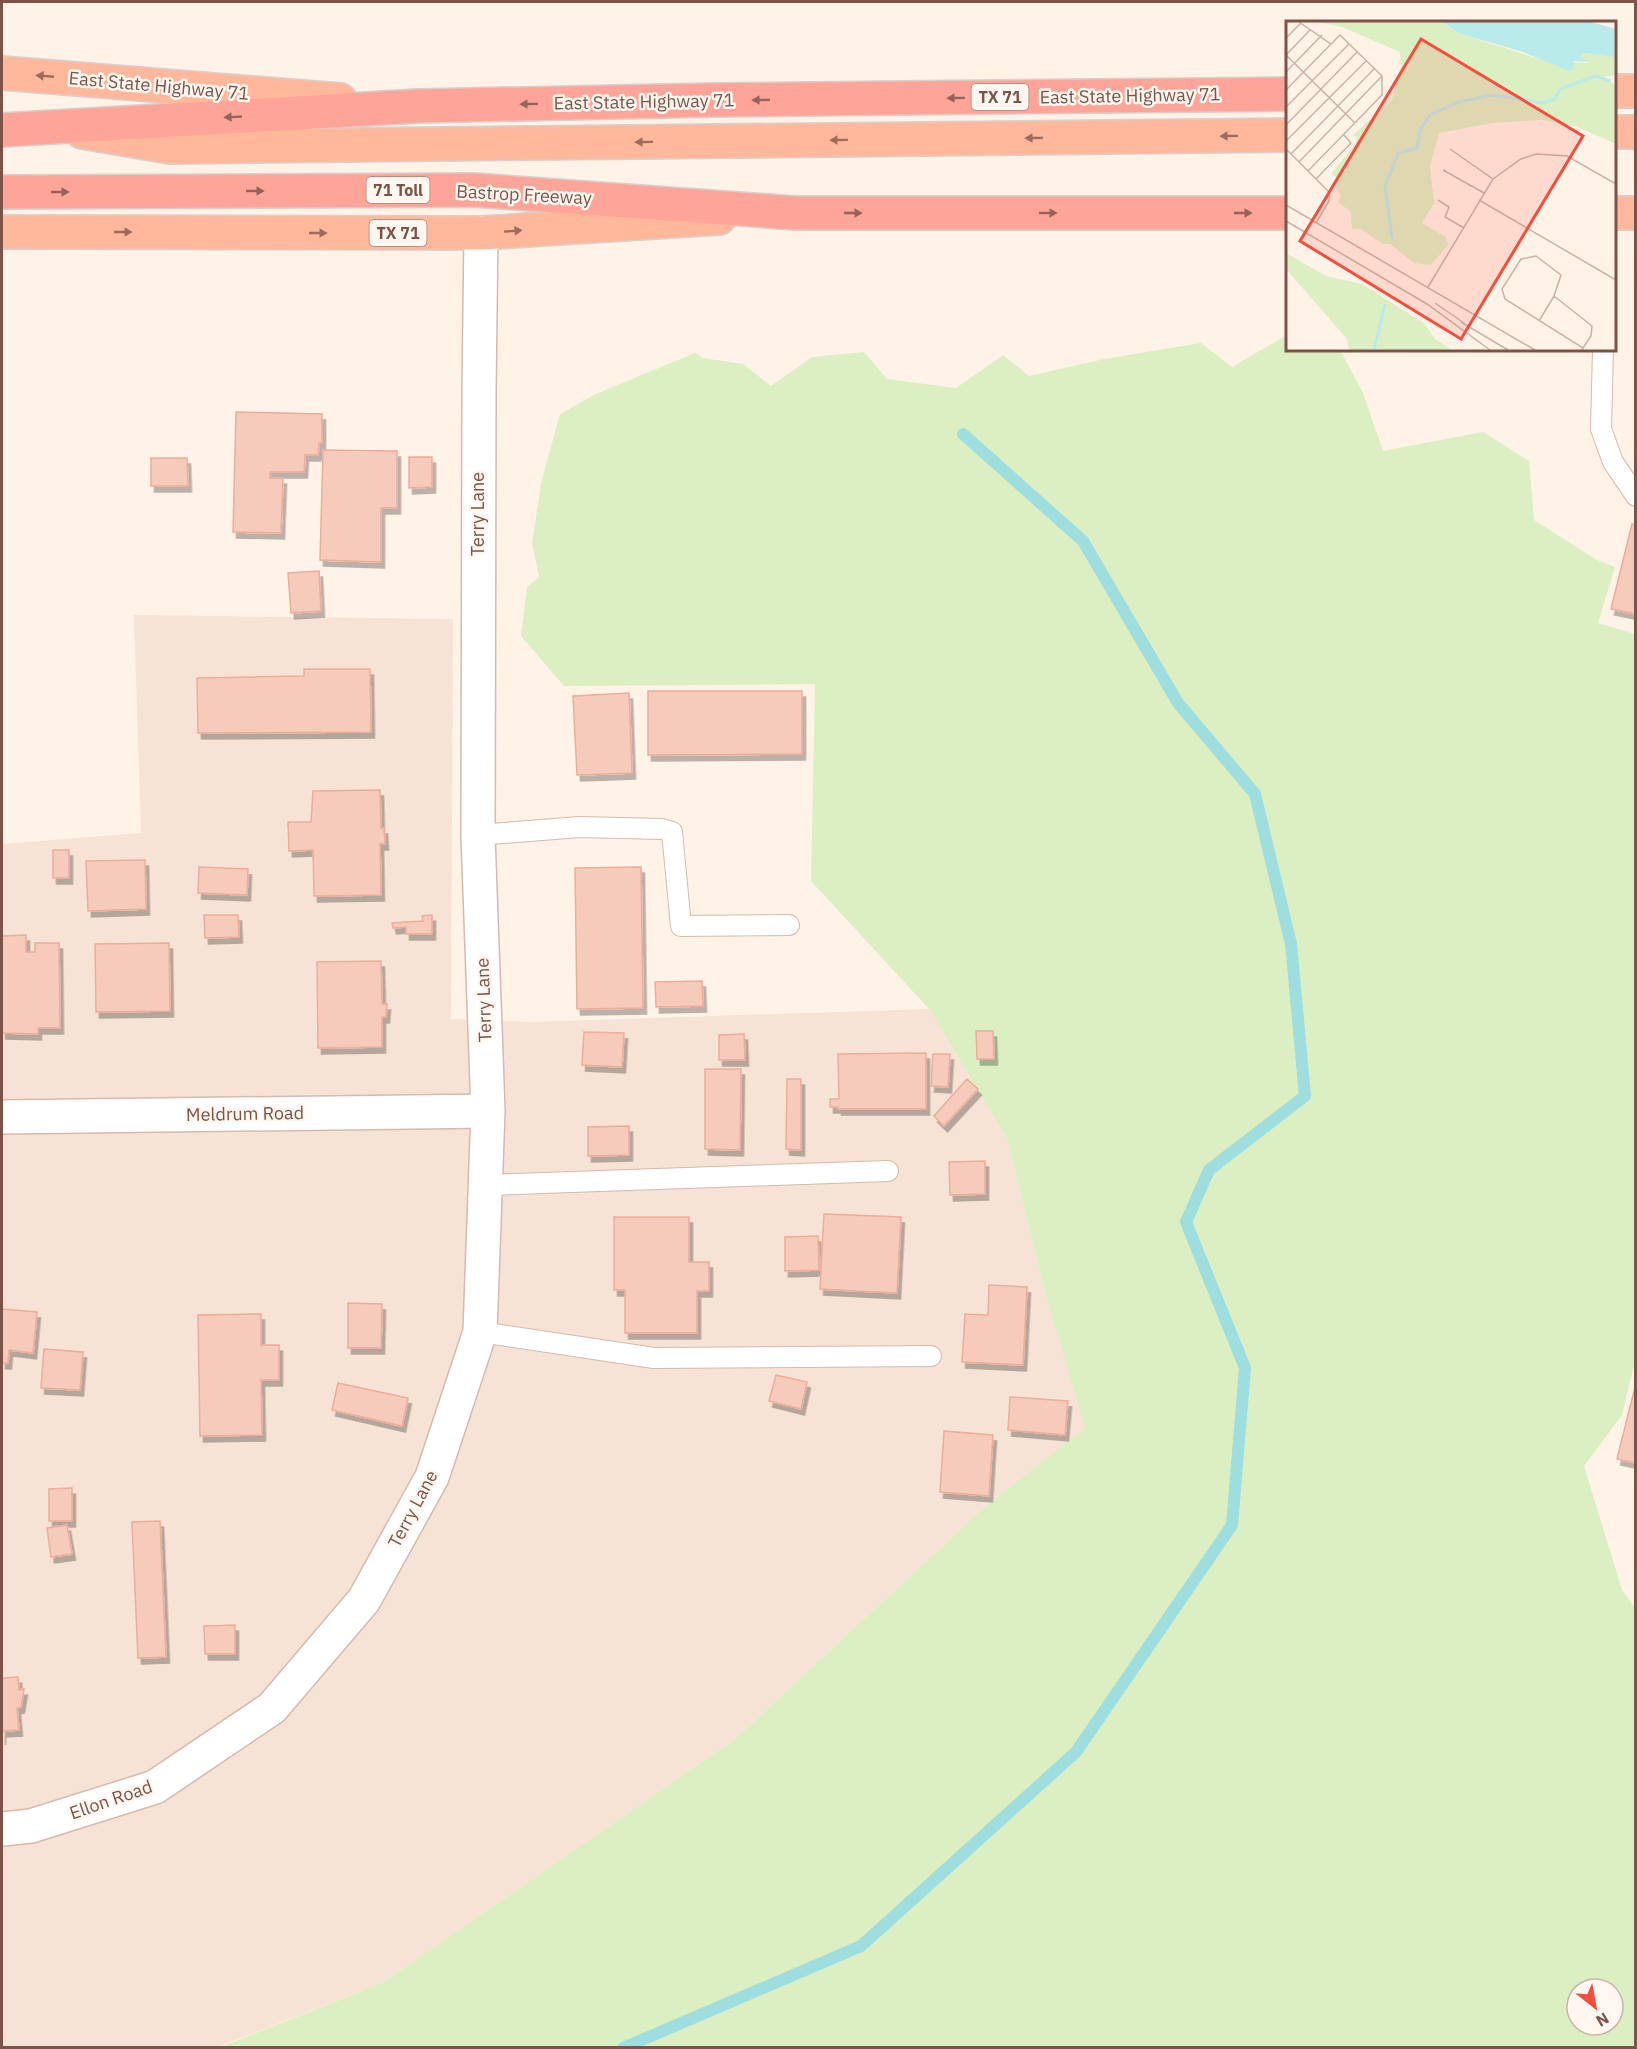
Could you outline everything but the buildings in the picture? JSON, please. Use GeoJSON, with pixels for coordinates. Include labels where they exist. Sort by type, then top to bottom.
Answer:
{"type":"FeatureCollection","features":[{"type":"Feature","properties":{"kind":"highway","name":"East State Highway 71"},"geometry":{"type":"LineString","coordinates":[[2,72],[417,106],[713,100],[1286,94]]}},
{"type":"Feature","properties":{"kind":"highway"},"geometry":{"type":"LineString","coordinates":[[1616,91],[1635,91]]}},
{"type":"Feature","properties":{"kind":"highway"},"geometry":{"type":"LineString","coordinates":[[2,130],[417,106]]}},
{"type":"Feature","properties":{"kind":"highway"},"geometry":{"type":"LineString","coordinates":[[50,127],[170,147],[1286,135]]}},
{"type":"Feature","properties":{"kind":"highway"},"geometry":{"type":"LineString","coordinates":[[1616,132],[1635,132]]}},
{"type":"Feature","properties":{"kind":"highway","name":"Bastrop Freeway"},"geometry":{"type":"LineString","coordinates":[[2,192],[474,190],[795,213]]}},
{"type":"Feature","properties":{"kind":"highway","name":"TX 71"},"geometry":{"type":"LineString","coordinates":[[2,232],[481,233],[795,213],[1286,213]]}},
{"type":"Feature","properties":{"kind":"highway"},"geometry":{"type":"LineString","coordinates":[[1616,213],[1635,213]]}},
{"type":"Feature","properties":{"kind":"street","name":"Terry Lane"},"geometry":{"type":"LineString","coordinates":[[272,1708],[364,1600],[432,1477],[480,1332],[488,1111],[478,835],[478,392],[481,233]]}},
{"type":"Feature","properties":{"kind":"street","name":"Meldrum Road"},"geometry":{"type":"LineString","coordinates":[[2,1117],[488,1111]]}},
{"type":"Feature","properties":{"kind":"street","name":"Ellon Road"},"geometry":{"type":"LineString","coordinates":[[2,1829],[31,1826],[155,1787],[272,1708]]}},
{"type":"Feature","properties":{"kind":"lane"},"geometry":{"type":"LineString","coordinates":[[1603,351],[1601,429],[1613,462],[1635,496]]}},
{"type":"Feature","properties":{"kind":"lane"},"geometry":{"type":"LineString","coordinates":[[478,835],[580,827],[662,829],[672,832],[681,926],[789,925]]}},
{"type":"Feature","properties":{"kind":"lane"},"geometry":{"type":"LineString","coordinates":[[485,1185],[888,1171]]}},
{"type":"Feature","properties":{"kind":"lane"},"geometry":{"type":"LineString","coordinates":[[480,1332],[654,1359],[931,1356]]}},
{"type":"Feature","properties":{"kind":"shaded area"},"geometry":{"type":"Polygon","coordinates":[[[134,615],[453,619],[451,1019],[528,1022],[929,1009],[1007,1139],[1046,1297],[1086,1428],[980,1511],[735,1739],[382,1983],[218,2047],[2,2048],[2,844],[141,833],[134,615]]]}},
{"type":"Feature","properties":{"kind":"green space"},"geometry":{"type":"Polygon","coordinates":[[[1286,336],[1286,351],[1341,351],[1363,393],[1383,451],[1483,432],[1529,461],[1534,520],[1597,560],[1615,567],[1598,623],[1635,634],[1635,1361],[1622,1415],[1584,1466],[1622,1590],[1635,1608],[1635,2047],[218,2048],[382,1983],[735,1739],[980,1511],[1085,1428],[1046,1297],[1007,1139],[929,1009],[811,881],[815,684],[564,686],[521,636],[527,587],[539,577],[532,544],[541,483],[560,414],[596,394],[695,353],[703,358],[743,364],[771,386],[812,357],[864,352],[887,379],[956,388],[1003,355],[1029,376],[1104,359],[1201,343],[1232,367],[1286,336]]]}},
{"type":"Feature","properties":{"kind":"waterway"},"geometry":{"type":"LineString","coordinates":[[623,2048],[861,1946],[1076,1752],[1232,1525],[1245,1368],[1186,1222],[1209,1170],[1305,1096],[1291,944],[1255,794],[1178,703],[1083,541],[963,434]]}}]}
